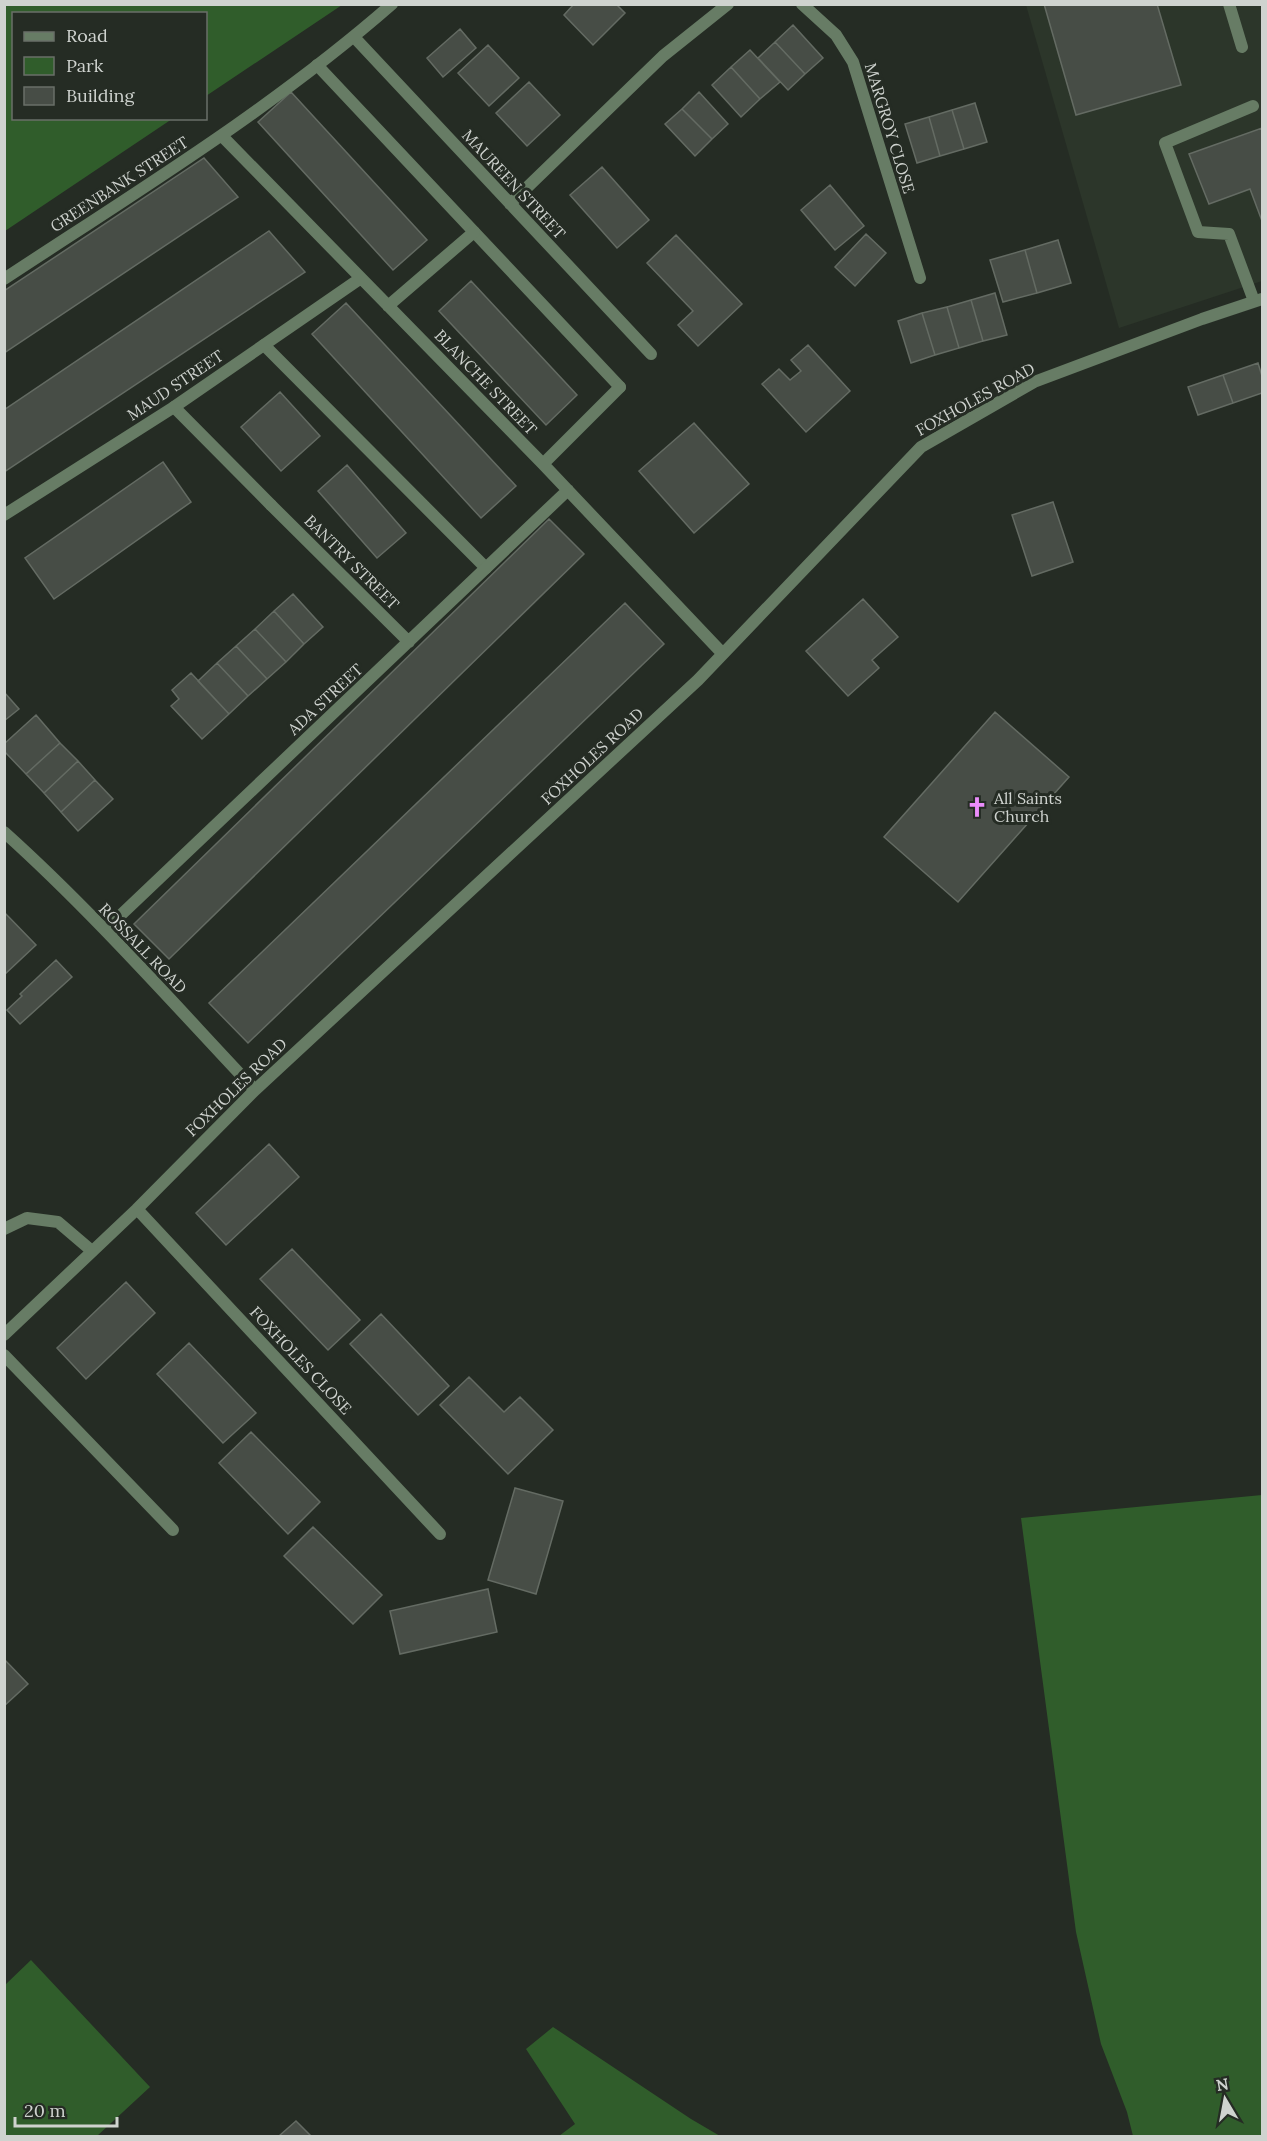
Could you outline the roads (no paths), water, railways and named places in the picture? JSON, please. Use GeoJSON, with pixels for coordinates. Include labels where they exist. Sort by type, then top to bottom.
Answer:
{"type":"FeatureCollection","features":[{"type":"Feature","properties":{"kind":"street","name":"GREENBANK STREET"},"geometry":{"type":"LineString","coordinates":[[4,279],[222,136],[354,37],[392,4]]}},
{"type":"Feature","properties":{"kind":"street"},"geometry":{"type":"LineString","coordinates":[[510,204],[663,56],[728,4]]}},
{"type":"Feature","properties":{"kind":"street","name":"MARGROY CLOSE"},"geometry":{"type":"LineString","coordinates":[[802,4],[836,35],[852,62],[920,278]]}},
{"type":"Feature","properties":{"kind":"street"},"geometry":{"type":"LineString","coordinates":[[1229,4],[1242,46]]}},
{"type":"Feature","properties":{"kind":"street","name":"MAUREEN STREET"},"geometry":{"type":"LineString","coordinates":[[354,37],[651,354]]}},
{"type":"Feature","properties":{"kind":"street"},"geometry":{"type":"LineString","coordinates":[[316,65],[620,387],[543,464]]}},
{"type":"Feature","properties":{"kind":"street"},"geometry":{"type":"LineString","coordinates":[[1253,106],[1165,143],[1198,231],[1229,234],[1258,300]]}},
{"type":"Feature","properties":{"kind":"street","name":"BLANCHE STREET"},"geometry":{"type":"LineString","coordinates":[[222,136],[543,464],[723,654]]}},
{"type":"Feature","properties":{"kind":"street"},"geometry":{"type":"LineString","coordinates":[[388,306],[474,232]]}},
{"type":"Feature","properties":{"kind":"street","name":"MAUD STREET"},"geometry":{"type":"LineString","coordinates":[[4,515],[174,407],[360,278]]}},
{"type":"Feature","properties":{"kind":"street","name":"FOXHOLES ROAD"},"geometry":{"type":"LineString","coordinates":[[4,1335],[137,1209],[255,1090],[698,680],[921,447],[1035,382],[1258,300]]}},
{"type":"Feature","properties":{"kind":"street"},"geometry":{"type":"LineString","coordinates":[[264,345],[486,568]]}},
{"type":"Feature","properties":{"kind":"street","name":"BANTRY STREET"},"geometry":{"type":"LineString","coordinates":[[174,407],[409,642]]}},
{"type":"Feature","properties":{"kind":"street","name":"ADA STREET"},"geometry":{"type":"LineString","coordinates":[[105,930],[568,490]]}},
{"type":"Feature","properties":{"kind":"street","name":"ROSSALL ROAD"},"geometry":{"type":"LineString","coordinates":[[4,832],[105,930],[255,1090]]}},
{"type":"Feature","properties":{"kind":"street","name":"FOXHOLES CLOSE"},"geometry":{"type":"LineString","coordinates":[[137,1209],[440,1534]]}},
{"type":"Feature","properties":{"kind":"street"},"geometry":{"type":"LineString","coordinates":[[4,1229],[27,1218],[58,1222],[92,1251]]}},
{"type":"Feature","properties":{"kind":"street"},"geometry":{"type":"LineString","coordinates":[[4,1355],[173,1530]]}},
{"type":"Feature","properties":{"kind":"place","name":"All Saints Church"},"geometry":{"type":"Point","coordinates":[977,807]}}]}
